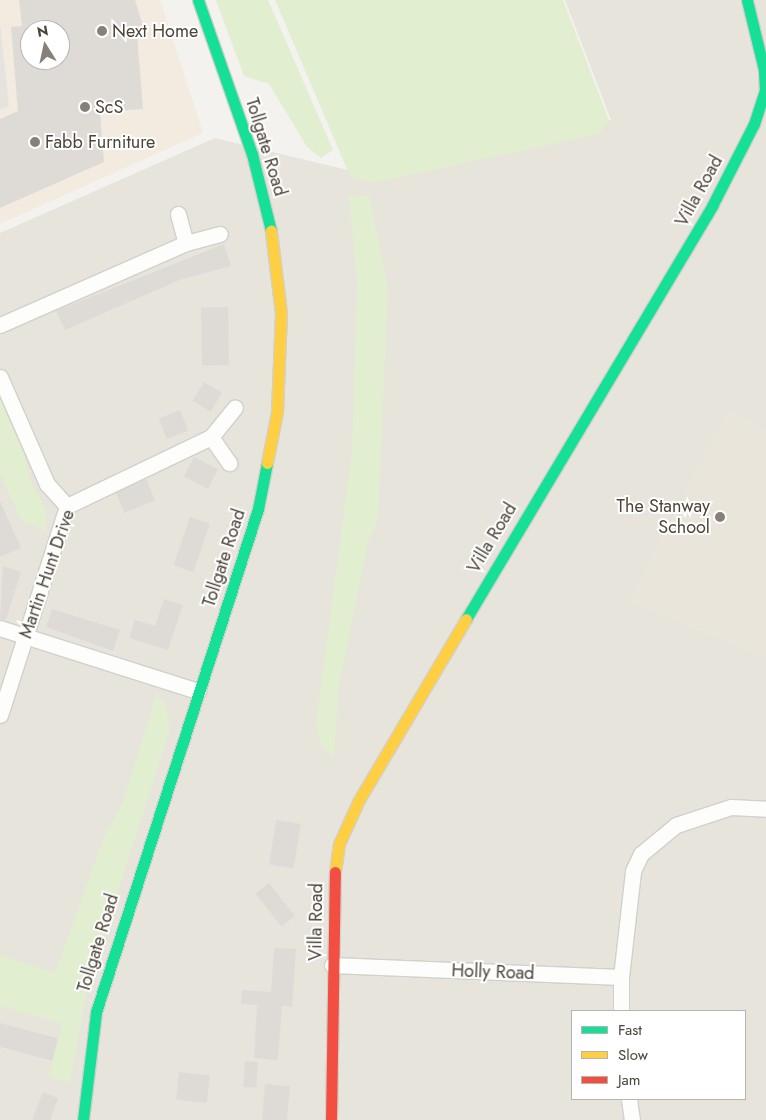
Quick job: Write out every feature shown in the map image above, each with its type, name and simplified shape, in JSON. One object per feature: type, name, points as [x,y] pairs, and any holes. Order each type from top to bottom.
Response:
[{"type":"street","name":"Tollgate Road","points":[[83,1120],[96,1012],[267,477],[277,412],[281,322],[262,192],[198,0]]},
{"type":"street","name":"Villa Road","points":[[331,1120],[334,878],[351,815],[712,206],[754,124],[765,91],[764,70],[747,0]]},
{"type":"street","points":[[178,214],[186,243]]},
{"type":"street","points":[[0,325],[186,243],[220,234]]},
{"type":"street","points":[[0,377],[47,484],[67,506]]},
{"type":"street","name":"Martin Hunt Drive","points":[[0,715],[67,506],[211,437],[235,407]]},
{"type":"street","points":[[211,437],[229,463]]},
{"type":"street","points":[[0,628],[25,638],[198,691]]},
{"type":"street","points":[[621,1010],[621,977],[633,871],[642,854],[676,825],[731,807],[766,809]]},
{"type":"street","name":"Holly Road","points":[[332,965],[621,977]]},
{"type":"street","points":[[629,1100],[632,1120]]},
{"type":"shaded area","points":[[0,0],[160,0],[203,133],[0,224]]},
{"type":"shaded area","points":[[565,0],[766,0],[766,432],[728,412],[631,601],[766,657],[766,1120],[0,1120],[0,233],[215,138],[381,178],[611,120]]},
{"type":"shaded area","points":[[0,23],[9,106],[0,110]]},
{"type":"shaded area","name":"The Stanway School","points":[[728,412],[766,432],[766,657],[631,601]]},
{"type":"green space","points":[[216,0],[268,0],[333,150],[321,158],[307,147],[269,84],[244,76]]},
{"type":"green space","points":[[275,0],[563,0],[609,120],[599,134],[372,183],[350,176]]},
{"type":"green space","points":[[369,195],[388,288],[378,519],[368,542],[339,685],[334,758],[320,744],[316,724],[352,451],[357,282],[349,197]]},
{"type":"green space","points":[[0,397],[18,439],[30,452],[24,455],[30,480],[46,510],[46,531],[22,521],[0,474]]},
{"type":"green space","points":[[156,696],[166,706],[170,730],[88,984],[70,1083],[49,1076],[62,1024],[0,1006],[0,955],[55,973],[104,837],[122,804]]},
{"type":"building","points":[[19,0],[135,0],[145,33],[137,34],[143,109],[100,112],[104,162],[0,208],[0,119],[18,111],[11,27],[20,26],[20,70],[70,70],[70,20],[21,20]]},
{"type":"building","points":[[224,244],[231,266],[182,279],[65,330],[56,311]]},
{"type":"building","points":[[201,307],[228,307],[229,365],[202,365]]},
{"type":"building","points":[[204,382],[222,393],[211,412],[193,401]]},
{"type":"building","points":[[180,410],[188,430],[167,439],[159,419]]},
{"type":"building","points":[[194,457],[218,469],[208,489],[184,477]]},
{"type":"building","points":[[146,479],[155,500],[125,513],[116,492]]},
{"type":"building","points":[[0,501],[21,548],[0,557]]},
{"type":"building","points":[[190,517],[210,524],[193,572],[173,565]]},
{"type":"building","points":[[3,566],[21,572],[6,620],[0,619]]},
{"type":"building","points":[[164,599],[183,605],[168,650],[129,638],[135,620],[155,626]]},
{"type":"building","points":[[52,609],[120,630],[113,651],[46,627]]},
{"type":"building","points":[[276,820],[301,824],[294,868],[269,864]]},
{"type":"building","points":[[269,883],[295,916],[281,927],[256,893]]},
{"type":"building","points":[[274,948],[296,949],[292,1007],[282,1006],[278,1060],[254,1058],[257,1005],[241,1004],[242,990],[271,992]]},
{"type":"building","points":[[0,1023],[58,1039],[52,1061],[0,1047]]},
{"type":"building","points":[[245,1061],[258,1062],[256,1088],[243,1087]]},
{"type":"building","points":[[179,1072],[210,1075],[207,1103],[176,1100]]},
{"type":"building","points":[[265,1084],[290,1086],[287,1120],[262,1120]]},
{"type":"building","points":[[43,1092],[58,1098],[50,1120],[32,1120]]},
{"type":"traffic: fast","points":[[198,0],[252,154],[271,231]]},
{"type":"traffic: fast","points":[[466,619],[712,206],[754,124],[765,91],[764,70],[747,0]]},
{"type":"traffic: fast","points":[[83,1120],[96,1012],[258,509],[267,463]]},
{"type":"traffic: slow","points":[[267,463],[277,412],[281,313],[271,231]]},
{"type":"traffic: slow","points":[[335,872],[339,844],[359,800],[466,619]]},
{"type":"traffic: jam","points":[[331,1120],[335,872]]},
{"type":"place","name":"Next Home","points":[[102,31]]},
{"type":"place","name":"ScS","points":[[85,107]]},
{"type":"place","name":"Fabb Furniture","points":[[35,142]]},
{"type":"place","name":"The Stanway School","points":[[720,517]]}]
